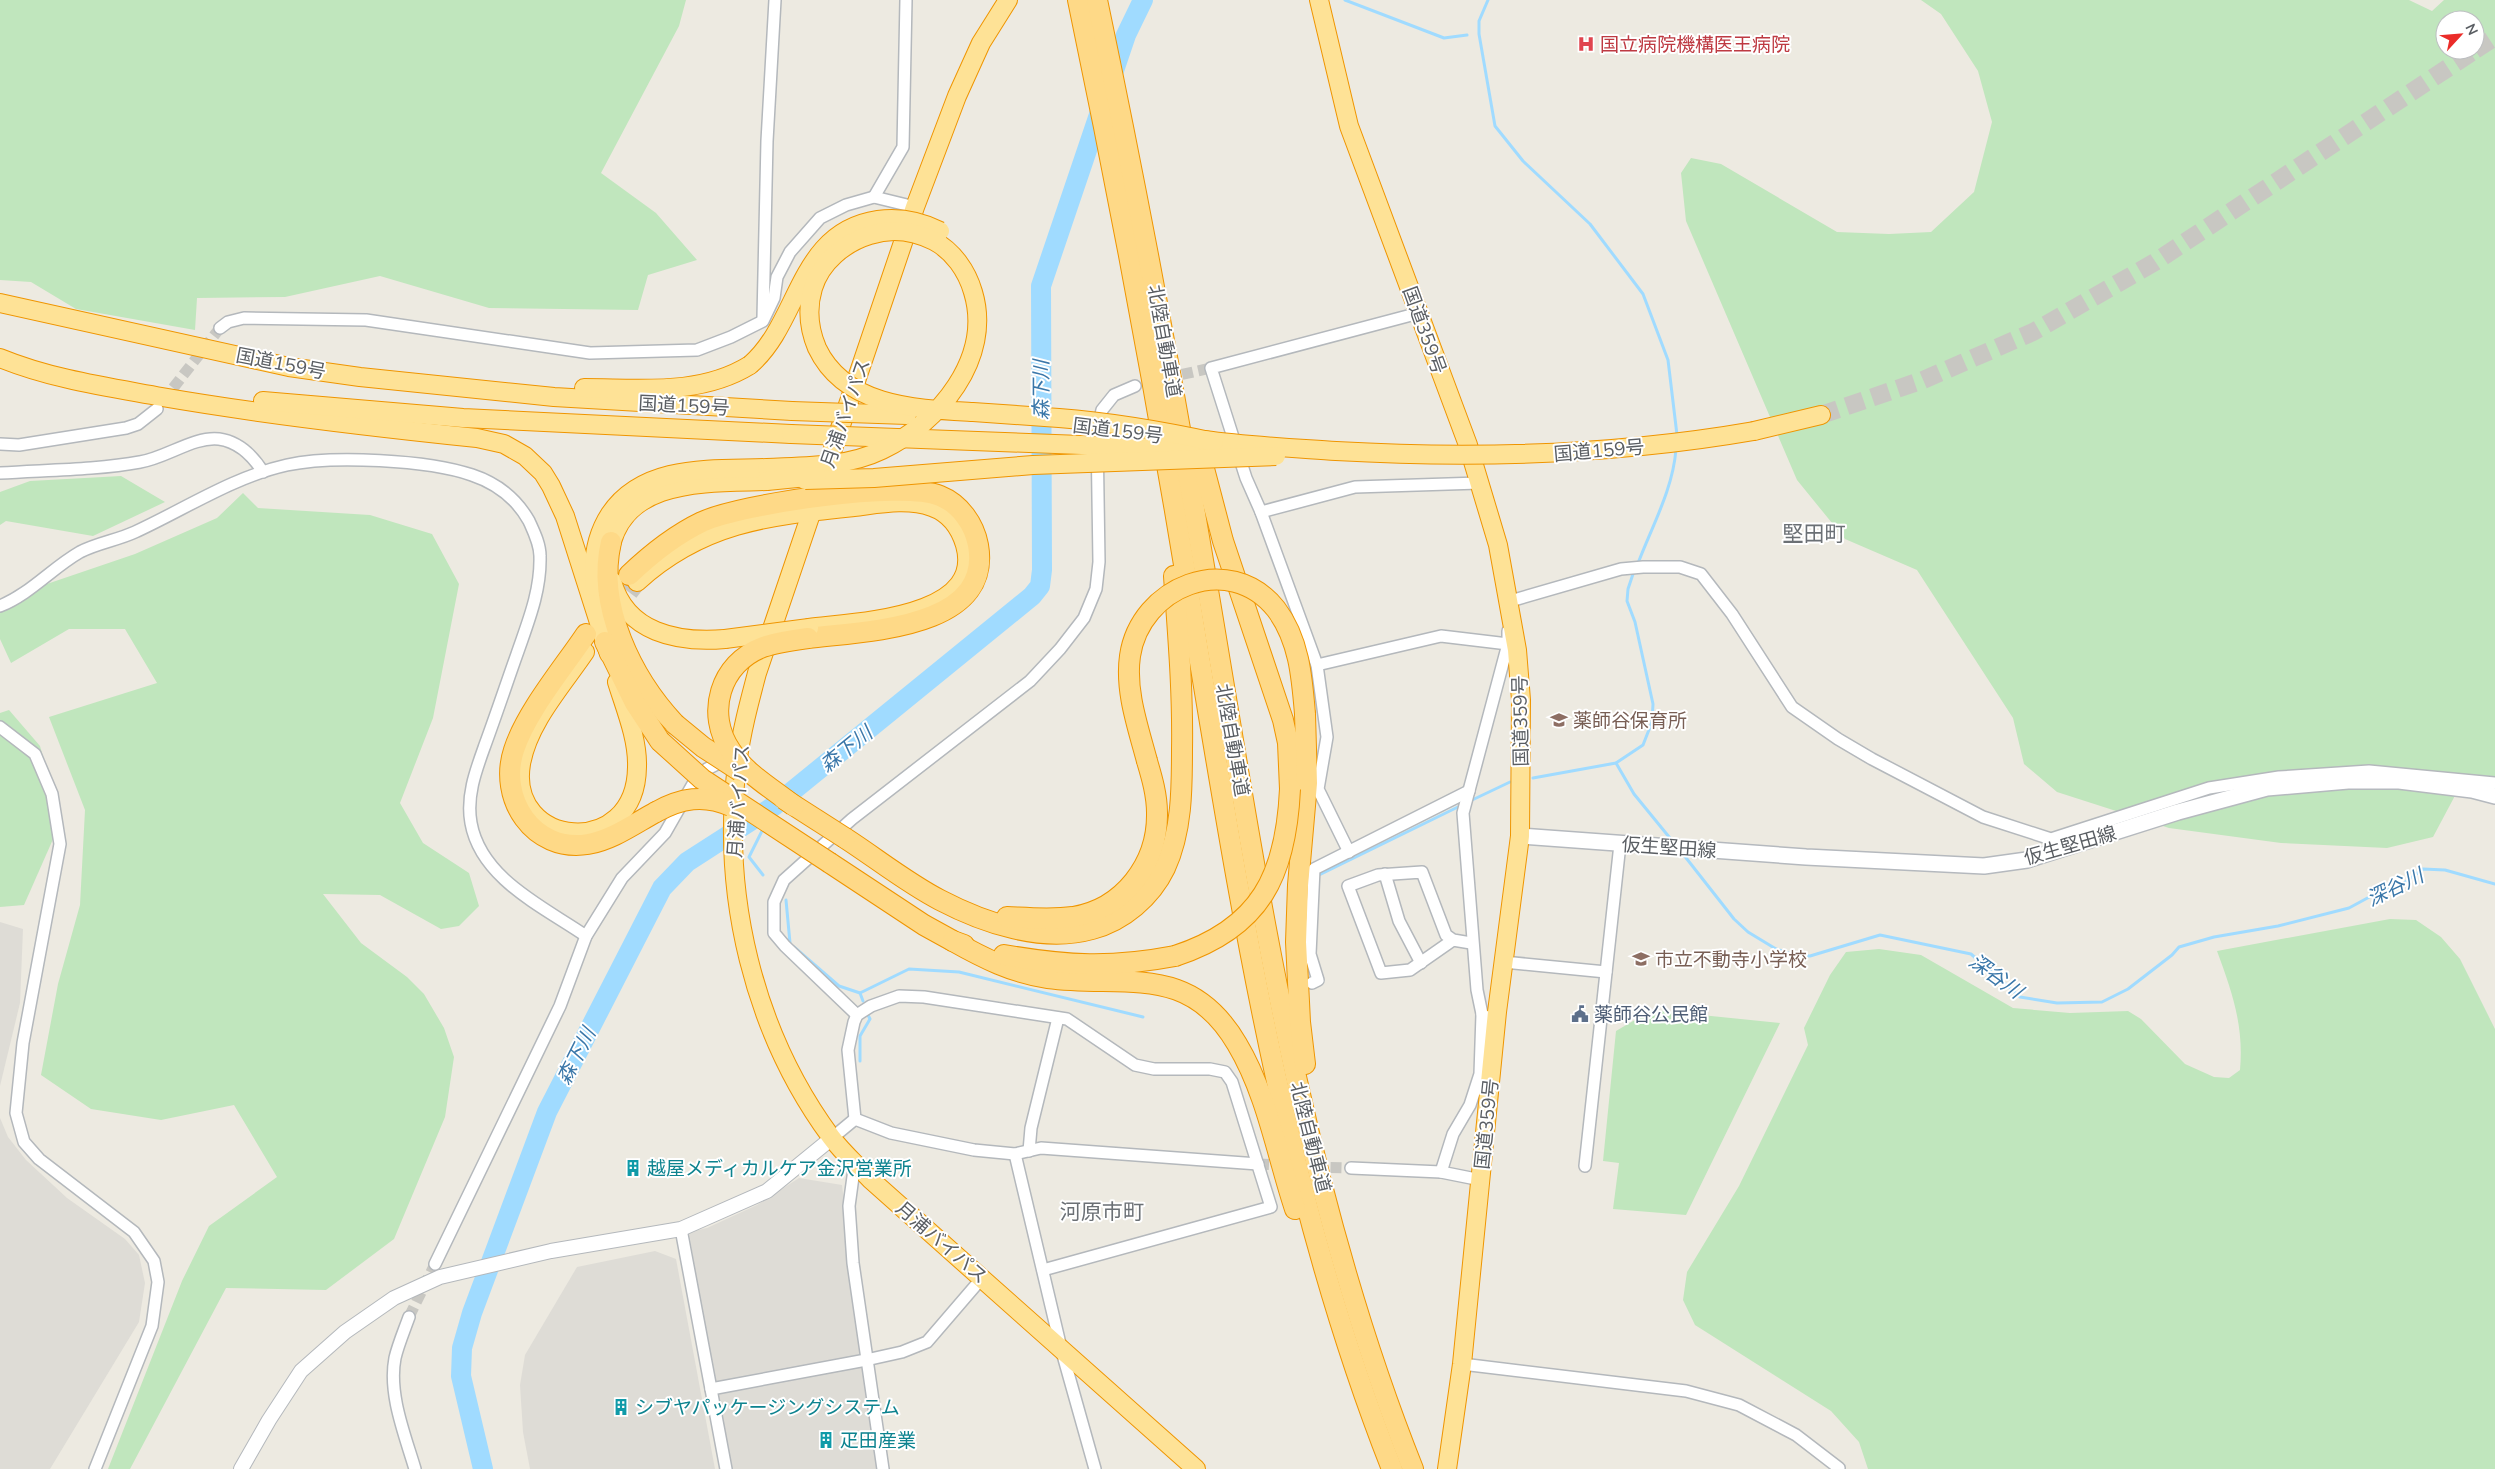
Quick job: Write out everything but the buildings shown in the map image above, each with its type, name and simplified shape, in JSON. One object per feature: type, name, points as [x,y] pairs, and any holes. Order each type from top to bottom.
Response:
[{"type":"highway","name":"月浦バイパス","points":[[1008,0],[981,43],[914,207],[815,505],[757,672],[745,717],[735,786],[733,865],[737,906],[757,988],[775,1037],[794,1076],[832,1138],[870,1178],[1196,1469]]},
{"type":"highway","name":"北陸自動車道","points":[[1078,0],[1120,202],[1172,486],[1250,955],[1298,1172],[1357,1375],[1392,1469]]},
{"type":"highway","name":"北陸自動車道","points":[[1098,0],[1136,185],[1171,374],[1269,946],[1296,1080],[1341,1257],[1372,1359],[1413,1469]]},
{"type":"highway","name":"国道359号","points":[[1319,0],[1349,126],[1468,445],[1498,545],[1517,650],[1521,700],[1520,836],[1504,962],[1489,1019],[1481,1180],[1462,1364],[1447,1469]]},
{"type":"highway","points":[[953,941],[992,953],[1063,965],[1110,965],[1175,956],[1220,938],[1234,928],[1257,904],[1267,889],[1286,836],[1290,789],[1289,758],[1284,720],[1218,523],[1136,185]]},
{"type":"highway","points":[[431,385],[690,387],[720,381],[750,365],[775,338],[802,279],[819,253],[842,233],[871,221],[894,219],[916,222],[943,233],[960,247],[975,266],[982,281],[988,314],[985,348],[971,384],[951,413],[940,425],[895,456],[860,470],[767,474]]},
{"type":"highway","points":[[1127,240],[1132,287],[1161,455],[1174,572],[1181,681],[1182,734],[1182,781],[1176,833],[1164,868],[1156,883],[1131,910],[1103,926],[1071,934],[1039,933],[1017,929],[938,899],[704,747],[676,724],[646,688],[621,636],[607,586],[608,557],[611,542],[624,517],[635,506],[661,492],[690,485],[835,463],[881,450],[910,433],[936,412],[941,406],[947,399],[951,393],[963,373],[974,345],[977,322],[975,299],[965,272],[948,251],[938,243],[914,234],[876,233],[850,244],[828,262],[814,286],[809,313],[814,341],[828,366],[849,385],[875,398],[906,407],[924,408],[932,409],[940,410],[1062,418],[1169,432],[1214,442]]},
{"type":"highway","name":"国道159号","points":[[0,303],[289,367],[431,385],[554,397],[792,411],[1062,423],[1214,442],[1375,453],[1459,456],[1548,454],[1694,441],[1754,431],[1821,415]]},
{"type":"highway","points":[[0,358],[17,365],[143,394],[323,422],[491,440],[515,449],[525,456],[543,473],[558,500],[594,639],[632,732],[638,764],[637,778],[630,802],[614,820],[602,828],[575,834],[551,827],[540,820],[524,794],[521,767],[527,742],[535,727],[594,639],[596,594],[594,564],[598,536],[612,511],[631,492],[654,480],[680,473],[874,478],[1069,464],[1178,461],[1325,453]]},
{"type":"highway","name":"国道159号","points":[[0,358],[152,387],[322,408],[464,418],[791,434],[1325,453],[1375,453]]},
{"type":"highway","points":[[611,542],[609,565],[614,588],[627,610],[636,620],[660,634],[691,640],[902,625],[938,614],[957,602],[970,587],[978,567],[979,556],[975,535],[965,516],[950,501],[939,496],[914,490],[900,490],[815,505],[749,507],[718,516],[672,539],[633,578]]},
{"type":"highway","points":[[971,913],[1011,917],[1073,917],[1103,907],[1127,890],[1136,879],[1150,854],[1157,827],[1156,797],[1130,687],[1132,642],[1144,618],[1152,607],[1171,592],[1197,582],[1210,580],[1237,584],[1250,589],[1274,607],[1296,648],[1306,714],[1307,783],[1298,885],[1296,942],[1300,1022],[1307,1076],[1327,1185],[1365,1323],[1372,1359]]},
{"type":"highway","points":[[596,594],[627,688]]},
{"type":"highway","points":[[794,806],[750,772],[732,752],[720,731],[718,708],[725,680],[744,658],[764,647],[809,633]]},
{"type":"highway","points":[[594,639],[627,688],[642,716],[660,741],[702,779],[953,941],[990,961],[1028,974],[1068,979],[1143,981],[1161,984],[1190,996],[1216,1015],[1237,1043],[1255,1080],[1309,1251],[1357,1375]]},
{"type":"highway","points":[[594,639],[519,737],[510,768],[512,798],[524,820],[532,829],[552,841],[574,845],[606,839],[656,812],[690,799],[713,800],[737,808],[780,831]]},
{"type":"main road","name":"仮生堅田線","points":[[1520,836],[1620,844],[1984,866],[2027,860],[2178,812],[2267,788],[2348,781],[2399,781],[2472,790],[2495,796]]},
{"type":"street","points":[[763,321],[766,160],[775,0]]},
{"type":"street","points":[[874,197],[903,147],[906,0]]},
{"type":"street","points":[[220,328],[228,322],[244,318],[366,320],[590,353],[697,350],[730,338],[763,321],[774,298],[777,277],[790,252],[820,218],[846,205],[874,197],[914,207]]},
{"type":"street","points":[[1349,852],[1318,789],[1327,737],[1317,665],[1261,512],[1246,478],[1211,368],[1419,313]]},
{"type":"street","points":[[857,1015],[785,946],[774,933],[774,902],[784,880],[852,819],[1030,681],[1060,649],[1084,618],[1096,590],[1100,562],[1097,432],[1102,410],[1114,395],[1134,386]]},
{"type":"street","points":[[0,444],[19,445],[126,428],[138,424],[157,409]]},
{"type":"street","points":[[0,473],[137,463],[160,458],[193,442],[210,438],[229,441],[238,445],[249,454],[263,472]]},
{"type":"street","points":[[0,606],[24,593],[82,551],[133,533],[193,503],[263,472],[288,465],[341,460],[428,464],[461,471],[489,481],[510,496],[524,512],[535,534],[540,554],[539,586],[534,606],[473,780],[471,824],[484,857],[498,873],[586,936]]},
{"type":"street","points":[[1261,512],[1355,487],[1479,483]]},
{"type":"street","points":[[1441,1172],[1453,1134],[1470,1105],[1480,1074],[1489,1019],[1471,943],[1463,813],[1508,644],[1507,602],[1625,569],[1680,567],[1701,574],[1732,614],[1792,707],[1838,739],[1983,817],[2051,839],[2209,788],[2279,777],[2369,771],[2495,783]]},
{"type":"street","points":[[1317,665],[1441,636],[1508,644]]},
{"type":"street","points":[[0,727],[35,754],[52,794],[60,844],[22,1043],[16,1113],[24,1142],[39,1159],[134,1232],[154,1261],[158,1282],[152,1326],[95,1469]]},
{"type":"street","points":[[437,1270],[560,1006],[586,936],[622,878],[664,833],[697,777],[706,769],[717,764],[737,764]]},
{"type":"street","points":[[1312,983],[1318,980],[1310,954],[1314,869],[1467,799]]},
{"type":"street","points":[[1585,1166],[1620,844]]},
{"type":"street","points":[[1453,940],[1410,970],[1382,973],[1348,886],[1385,874],[1422,872],[1446,935],[1453,940],[1471,943]]},
{"type":"street","points":[[1385,874],[1399,921],[1421,963]]},
{"type":"street","points":[[1504,962],[1606,972]]},
{"type":"street","points":[[855,1119],[848,1050],[854,1022],[857,1015],[884,1000],[899,996],[924,997],[1066,1019],[1135,1065],[1154,1069],[1225,1072],[1232,1082],[1271,1207],[1043,1270]]},
{"type":"street","points":[[1030,1151],[1031,1128],[1058,1018]]},
{"type":"street","points":[[241,1469],[268,1420],[301,1371],[345,1332],[437,1270],[681,1229],[767,1191],[855,1119]]},
{"type":"street","points":[[855,1119],[892,1133],[974,1150],[1015,1154],[1041,1148],[1258,1164]]},
{"type":"street","points":[[1015,1154],[1061,1348],[1095,1469]]},
{"type":"street","points":[[855,1162],[849,1206],[853,1263],[883,1469]]},
{"type":"street","points":[[1351,1168],[1441,1172],[1481,1180]]},
{"type":"street","points":[[681,1229],[726,1469]]},
{"type":"street","points":[[710,1389],[866,1360],[902,1352],[927,1342],[982,1278]]},
{"type":"street","points":[[409,1317],[395,1358],[393,1381],[403,1430],[415,1469]]},
{"type":"street","points":[[1462,1364],[1686,1391],[1739,1405],[1796,1435],[1839,1468]]},
{"type":"shaded area","points":[[0,922],[23,929],[20,1003],[0,1086]]},
{"type":"shaded area","points":[[0,1118],[8,1137],[26,1160],[67,1198],[125,1239],[139,1255],[145,1283],[139,1322],[50,1469],[0,1469]]},
{"type":"shaded area","points":[[799,1178],[842,1185],[868,1403],[879,1469],[731,1469],[712,1373],[689,1232],[707,1228],[757,1205]]},
{"type":"shaded area","points":[[655,1251],[676,1259],[715,1469],[530,1469],[523,1432],[520,1385],[525,1355],[577,1267]]},
{"type":"green space","points":[[0,0],[686,0],[679,26],[601,173],[656,213],[697,260],[648,275],[638,310],[489,308],[380,276],[285,297],[197,298],[195,330],[76,309],[31,282],[0,280]]},
{"type":"green space","points":[[1921,0],[2409,0],[2432,11],[2444,0],[2495,0],[2495,777],[2466,775],[2433,837],[2387,848],[2281,843],[2169,828],[2057,792],[2024,764],[2013,718],[1917,570],[1845,539],[1797,480],[1686,221],[1681,173],[1691,158],[1721,164],[1837,232],[1889,234],[1931,232],[1974,192],[1992,122],[1978,71],[1941,14]]},
{"type":"green space","points":[[121,476],[165,502],[93,536],[6,521],[0,525],[0,492],[30,481]]},
{"type":"green space","points":[[243,493],[258,508],[370,515],[432,534],[459,584],[433,718],[400,803],[423,843],[469,873],[479,906],[459,926],[441,929],[380,895],[323,894],[361,943],[407,977],[424,994],[444,1028],[454,1057],[445,1117],[394,1239],[326,1290],[226,1288],[130,1469],[108,1469],[182,1281],[209,1226],[277,1177],[234,1105],[161,1120],[91,1109],[41,1075],[58,984],[80,905],[85,810],[49,717],[157,683],[125,629],[69,629],[11,663],[0,639],[0,611],[38,587],[135,554],[217,518]]},
{"type":"green space","points":[[9,710],[40,746],[61,821],[24,905],[0,907],[0,713]]},
{"type":"green space","points":[[2390,919],[2416,920],[2441,937],[2460,959],[2495,1029],[2495,1469],[1868,1469],[1859,1442],[1831,1411],[1695,1325],[1683,1300],[1687,1272],[1739,1186],[1808,1045],[1804,1028],[1830,975],[1846,952],[1879,949],[1921,955],[2013,1008],[2070,1013],[2128,1011],[2141,1019],[2185,1064],[2214,1077],[2229,1078],[2240,1070],[2240,1038],[2236,1009],[2217,951]]},
{"type":"green space","points":[[1652,1010],[1780,1023],[1686,1215],[1613,1209],[1619,1163],[1603,1161],[1616,1031]]},
{"type":"waterway","name":"森下川","points":[[483,1469],[461,1376],[462,1348],[472,1313],[547,1112],[662,888],[687,862],[774,806],[1032,596],[1040,586],[1042,570],[1041,286],[1126,35],[1143,0]]},
{"type":"waterway","points":[[1345,0],[1444,38],[1467,35]]},
{"type":"waterway","points":[[1488,0],[1479,21],[1479,34],[1495,126],[1523,161],[1590,224],[1643,294],[1668,360],[1677,435]]},
{"type":"waterway","points":[[1637,566],[1661,509],[1671,479],[1676,449]]},
{"type":"waterway","points":[[1533,778],[1616,763],[1643,745],[1652,722],[1653,704],[1635,622],[1627,601],[1628,589],[1634,571]]},
{"type":"waterway","name":"深谷川","points":[[1616,763],[1634,794],[1674,843]]},
{"type":"waterway","points":[[1470,801],[1510,782]]},
{"type":"waterway","points":[[1317,876],[1462,805]]},
{"type":"waterway","name":"森下川","points":[[770,814],[774,806]]},
{"type":"waterway","points":[[763,875],[749,857],[764,827]]},
{"type":"waterway","name":"深谷川","points":[[1683,854],[1734,919],[1748,932],[1776,949],[1794,955],[1810,956],[1880,935],[1971,954],[2020,997],[2057,1003],[2102,1002],[2128,989],[2172,955],[2179,947],[2214,937],[2278,926],[2349,908],[2373,895],[2404,883],[2423,869],[2445,870],[2495,884]]},
{"type":"waterway","points":[[786,900],[790,943]]},
{"type":"waterway","points":[[794,947],[839,986],[860,993],[909,969],[959,972],[1143,1017]]},
{"type":"waterway","points":[[860,993],[863,1001]]},
{"type":"waterway","points":[[860,1061],[860,1036],[870,1019],[868,1015]]},
{"type":"tunnel","points":[[2485,44],[2495,37]]},
{"type":"tunnel","points":[[1821,415],[1923,380],[2033,332],[2155,262],[2460,60]]},
{"type":"tunnel","points":[[163,401],[220,328]]},
{"type":"tunnel","points":[[1166,378],[1211,368]]},
{"type":"tunnel","points":[[613,614],[637,582]]},
{"type":"tunnel","points":[[1258,1164],[1286,1165]]},
{"type":"tunnel","points":[[1314,1167],[1351,1168]]},
{"type":"tunnel","points":[[409,1317],[435,1264]]},
{"type":"place","name":"国立病院機構医王病院","points":[[1586,44]]},
{"type":"place","name":"薬師谷保育所","points":[[1559,720]]},
{"type":"place","name":"市立不動寺小学校","points":[[1641,959]]},
{"type":"place","name":"薬師谷公民館","points":[[1580,1014]]},
{"type":"place","name":"越屋メディカルケア金沢営業所","points":[[633,1168]]},
{"type":"place","name":"シブヤパッケージングシステム","points":[[621,1407]]},
{"type":"place","name":"疋田産業","points":[[826,1440]]},
{"type":"district","name":"堅田町","points":[[1814,534]]},
{"type":"district","name":"河原市町","points":[[1102,1212]]}]
